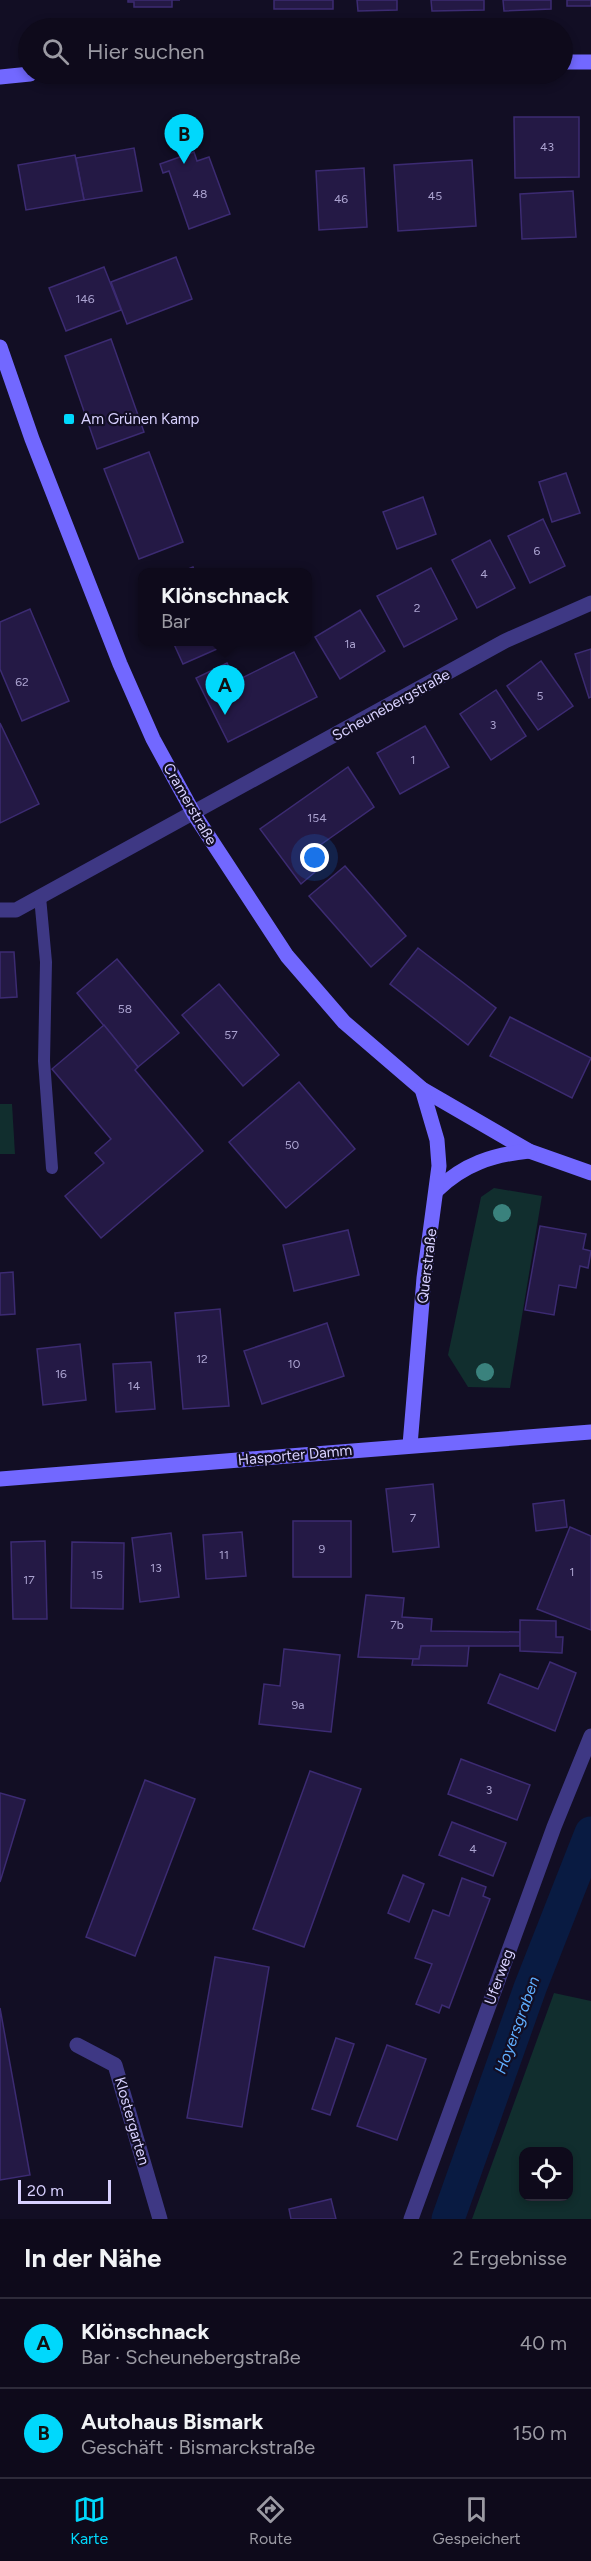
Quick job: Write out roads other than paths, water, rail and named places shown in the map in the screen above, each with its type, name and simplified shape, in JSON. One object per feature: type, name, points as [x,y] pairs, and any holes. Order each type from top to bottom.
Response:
[{"type":"main road","points":[[573,62],[591,62]]},
{"type":"main road","points":[[0,77],[18,75]]},
{"type":"main road","name":"Cramerstraße","points":[[0,347],[32,439],[120,664],[153,739],[194,814],[287,956],[362,1041],[422,1089],[529,1151],[591,1173]]},
{"type":"main road","name":"Querstraße","points":[[410,1445],[424,1278],[437,1190],[437,1140],[422,1089]]},
{"type":"main road","name":"Cramerstraße","points":[[437,1190],[454,1173],[473,1163],[496,1155],[529,1151]]},
{"type":"main road","name":"Hasporter Damm","points":[[0,1479],[591,1432]]},
{"type":"street","name":"Scheunebergstraße","points":[[194,814],[506,641],[591,603]]},
{"type":"street","points":[[0,910],[16,910],[194,814]]},
{"type":"street","name":"Uferweg","points":[[411,2219],[554,1827],[591,1736]]},
{"type":"street","name":"Klostergarten","points":[[77,2045],[116,2065],[160,2219]]},
{"type":"lane","points":[[40,897],[46,962],[44,1061],[52,1168]]},
{"type":"waterway","name":"Hoyersgraben","points":[[448,2219],[530,1988],[591,1833]]},
{"type":"place","name":"Autohaus Bismark","points":[[184,164]]},
{"type":"place","name":"Am Grünen Kamp","points":[[69,419]]},
{"type":"place","name":"Klönschnack","points":[[225,715]]}]
